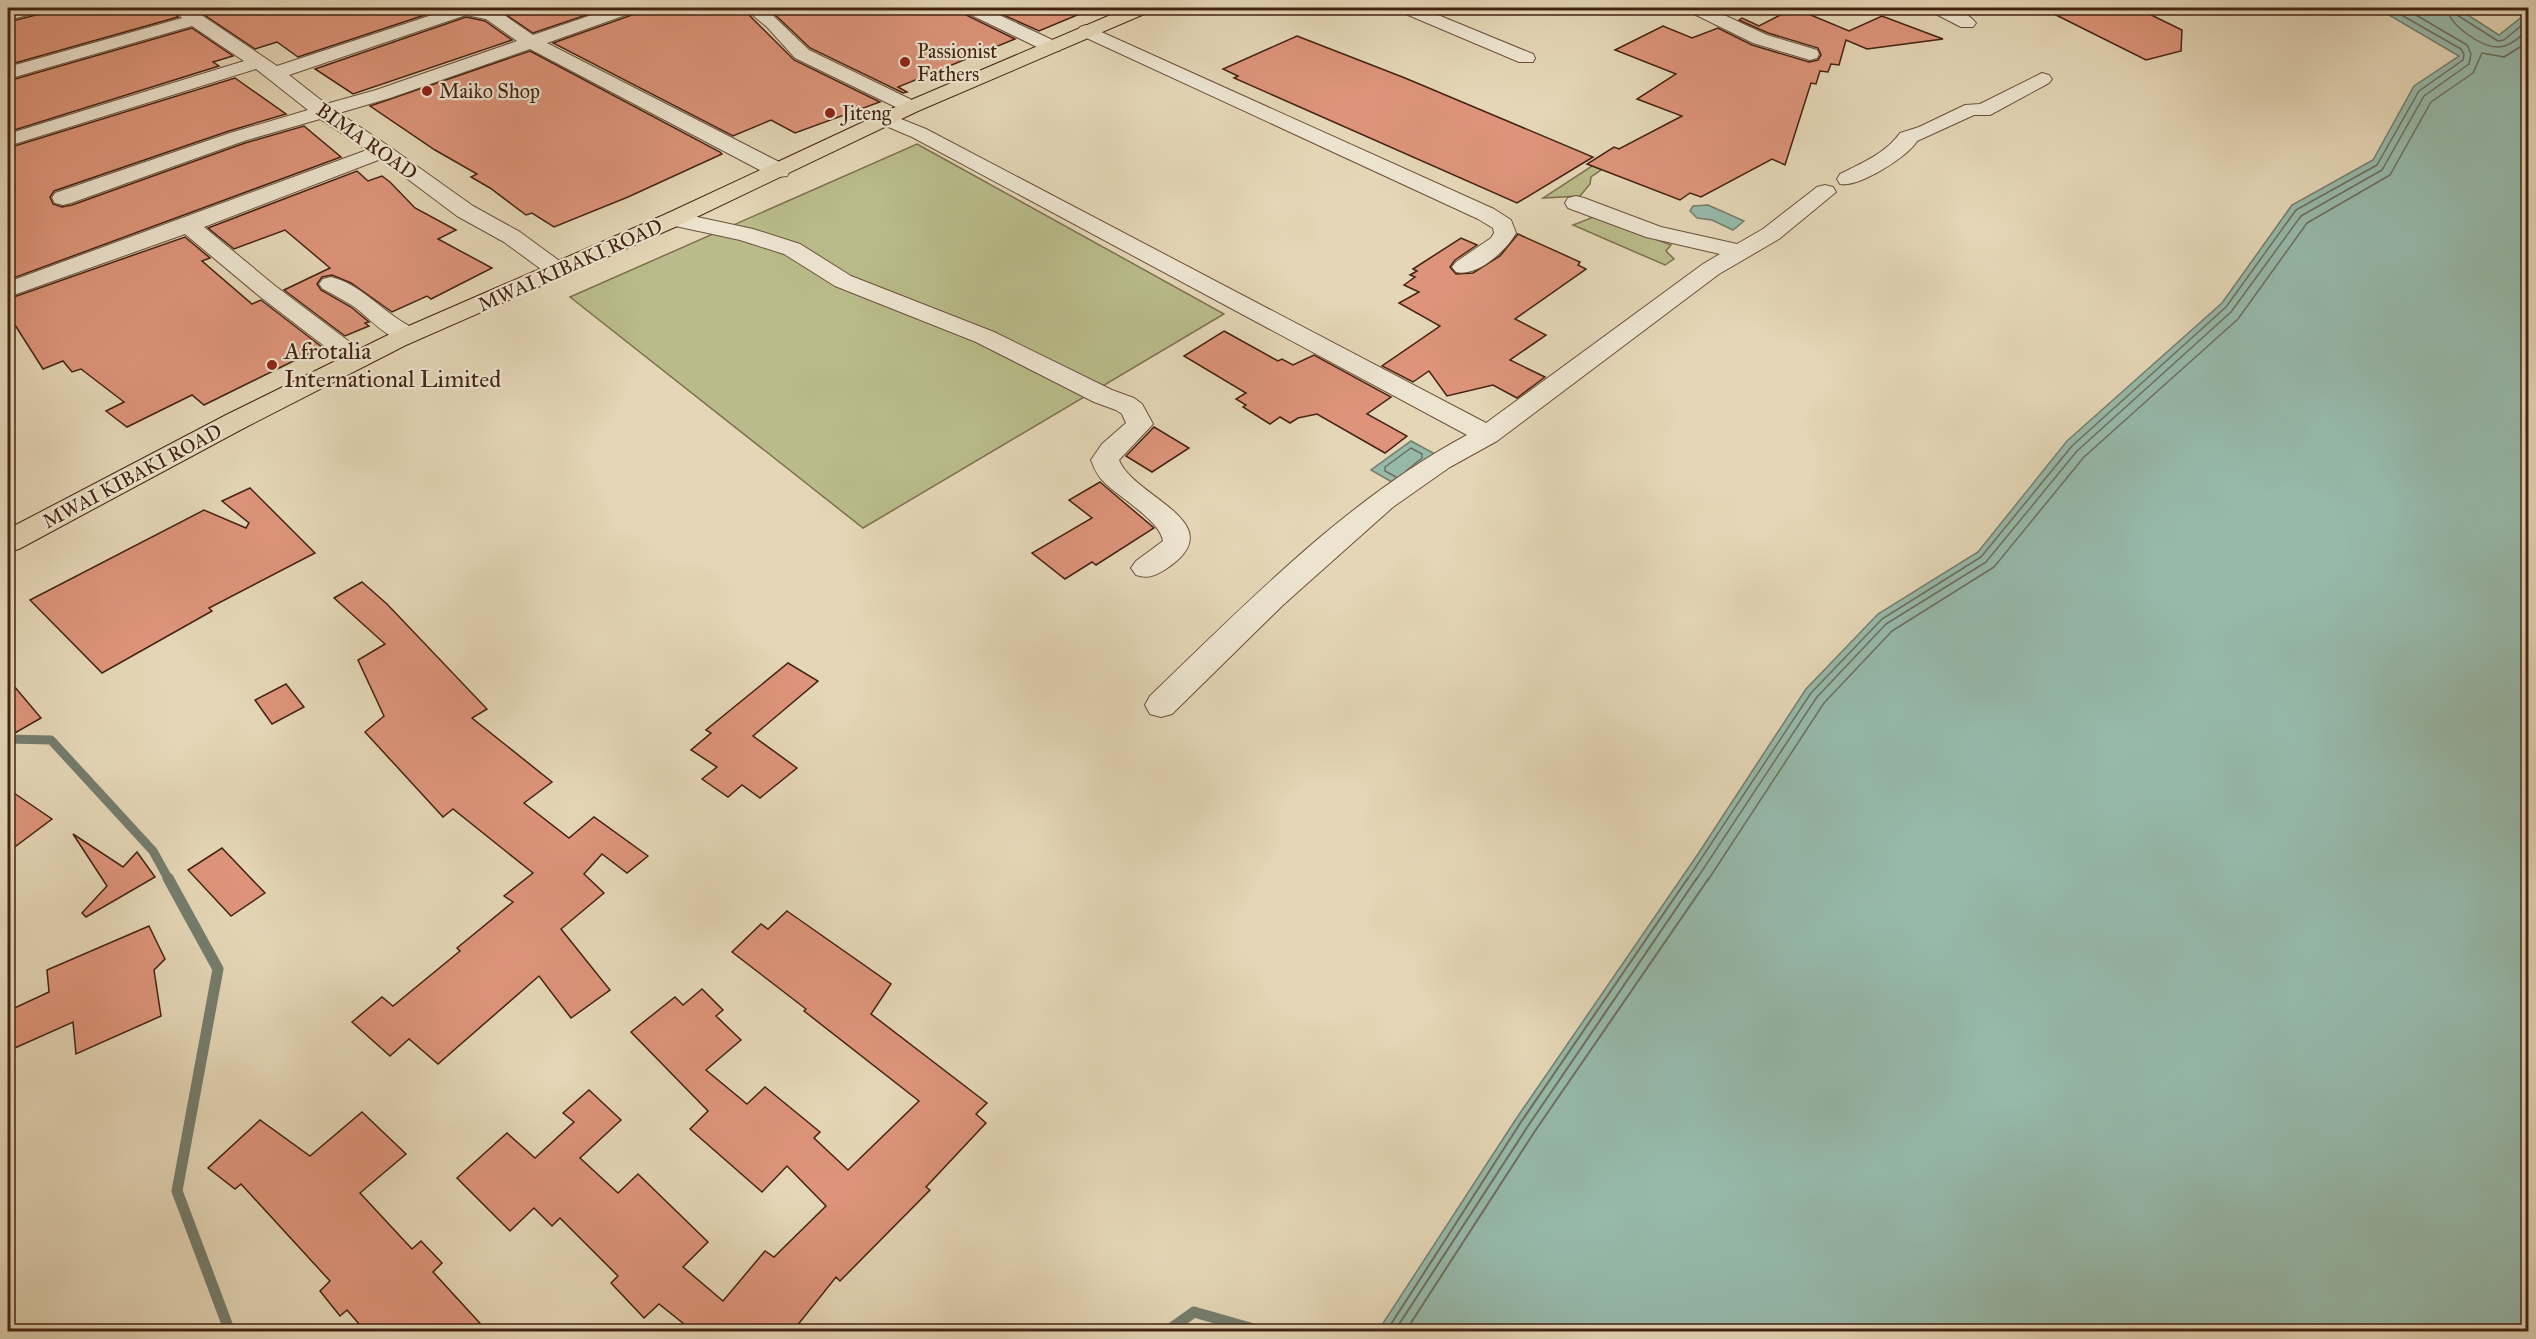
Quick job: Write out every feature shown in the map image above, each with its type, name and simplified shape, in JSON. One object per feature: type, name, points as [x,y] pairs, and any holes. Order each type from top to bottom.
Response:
[{"type":"main road","name":"MWAI KIBAKI ROAD","points":[[8,542],[408,335],[674,219],[911,107],[1142,8]]},
{"type":"street","points":[[8,15],[27,8]]},
{"type":"street","points":[[63,198],[237,137],[383,94],[628,8]]},
{"type":"street","points":[[753,8],[773,22],[787,42],[802,54],[911,107]]},
{"type":"street","points":[[971,8],[1052,47]]},
{"type":"street","points":[[1407,8],[1526,57]]},
{"type":"street","points":[[1696,8],[1760,39],[1810,54]]},
{"type":"street","points":[[1938,8],[1967,23]]},
{"type":"street","points":[[8,140],[267,68],[448,10],[491,14],[530,41],[779,171]]},
{"type":"street","points":[[8,73],[188,14]]},
{"type":"street","name":"BIMA ROAD","points":[[188,14],[465,211],[512,237],[557,270]]},
{"type":"street","points":[[1086,31],[1486,214],[1503,225],[1505,233],[1500,242],[1464,267]]},
{"type":"street","points":[[1848,179],[1887,157],[1906,142],[1907,137],[1926,131],[1972,108],[1983,111],[2042,79]]},
{"type":"street","points":[[886,119],[929,139],[1488,435]]},
{"type":"street","points":[[8,290],[383,151]]},
{"type":"street","points":[[1161,705],[1272,597],[1383,500],[1440,461],[1488,435],[1711,269],[1771,234],[1824,192]]},
{"type":"street","points":[[1576,203],[1654,232],[1740,252]]},
{"type":"street","points":[[674,219],[745,234],[792,249],[843,281],[985,337],[1103,396],[1125,404],[1137,416],[1140,424],[1134,432],[1108,452],[1105,460],[1111,473],[1176,531],[1178,537],[1176,544],[1169,552],[1146,568]]},
{"type":"street","points":[[188,225],[266,290],[358,360]]},
{"type":"street","points":[[331,284],[363,302],[391,326],[408,335]]},
{"type":"green space","points":[[917,144],[1224,314],[863,528],[570,297]]},
{"type":"green space","points":[[1598,162],[1607,166],[1591,177],[1590,184],[1580,196],[1543,198]]},
{"type":"green space","points":[[1596,216],[1671,245],[1666,251],[1674,259],[1665,265],[1573,225]]},
{"type":"water","points":[[2377,8],[2457,8],[2499,35],[2528,12],[2528,1331],[1378,1331],[1516,1119],[1698,854],[1806,689],[1878,614],[1978,552],[2067,441],[2222,303],[2292,205],[2373,160],[2414,86],[2459,56]]},
{"type":"water","points":[[1708,205],[1744,221],[1733,230],[1712,220],[1697,218],[1690,211],[1693,206]]},
{"type":"water","points":[[1411,441],[1437,455],[1397,485],[1371,470]]},
{"type":"building","points":[[64,8],[170,8],[178,17],[8,65],[8,22]]},
{"type":"building","points":[[194,8],[431,8],[434,12],[298,57],[277,42],[255,49]]},
{"type":"building","points":[[496,8],[607,8],[533,33]]},
{"type":"building","points":[[639,8],[742,8],[794,60],[880,102],[795,133],[771,120],[733,136],[553,43],[635,14]]},
{"type":"building","points":[[768,8],[960,8],[964,14],[1015,39],[898,87],[907,92],[903,93],[810,48]]},
{"type":"building","points":[[988,8],[1094,8],[1039,31]]},
{"type":"building","points":[[1794,8],[1849,31],[1882,16],[1943,39],[1867,49],[1846,40],[1839,65],[1831,64],[1828,72],[1820,71],[1816,84],[1811,83],[1785,165],[1772,159],[1701,197],[1690,193],[1680,200],[1587,164],[1614,147],[1619,149],[1682,116],[1637,99],[1676,74],[1615,50],[1663,26],[1692,38],[1718,28],[1752,45],[1809,62],[1818,60],[1821,55],[1818,48],[1768,33],[1739,20],[1742,18],[1759,26]]},
{"type":"building","points":[[2042,8],[2137,8],[2182,30],[2181,51],[2146,60]]},
{"type":"building","points":[[466,17],[485,21],[512,40],[353,94],[315,69]]},
{"type":"building","points":[[192,28],[233,56],[213,62],[219,66],[8,132],[8,81]]},
{"type":"building","points":[[1297,36],[1405,78],[1593,157],[1517,203],[1234,78],[1238,76],[1223,69]]},
{"type":"building","points":[[530,51],[722,154],[628,197],[554,227],[532,213],[526,215],[471,177],[477,174],[435,150],[370,106]]},
{"type":"building","points":[[235,78],[286,114],[229,131],[54,191],[50,197],[53,204],[62,207],[72,205],[245,143],[304,126],[341,157],[8,280],[8,148]]},
{"type":"building","points":[[357,171],[368,181],[382,176],[415,208],[456,230],[438,239],[492,268],[431,299],[427,296],[392,312],[351,283],[332,275],[322,277],[317,284],[321,290],[351,307],[369,322],[365,323],[369,326],[345,336],[284,290],[330,268],[285,230],[234,249],[208,228]]},
{"type":"building","points":[[1518,234],[1580,262],[1578,265],[1586,269],[1515,319],[1546,335],[1510,360],[1545,377],[1517,398],[1493,385],[1447,396],[1429,371],[1413,382],[1382,366],[1440,326],[1399,303],[1419,292],[1404,285],[1415,277],[1410,275],[1417,271],[1413,269],[1461,238],[1477,245],[1455,260],[1450,267],[1456,274],[1473,273],[1500,256]]},
{"type":"building","points":[[185,237],[210,258],[202,261],[252,304],[261,300],[322,347],[204,405],[192,395],[127,427],[106,411],[124,402],[81,369],[72,372],[63,361],[43,369],[8,314],[8,299]]},
{"type":"building","points":[[1224,331],[1278,361],[1282,359],[1293,365],[1314,355],[1391,397],[1367,414],[1407,436],[1385,453],[1317,414],[1298,418],[1290,423],[1280,417],[1270,424],[1243,407],[1246,405],[1236,399],[1246,393],[1184,356]]},
{"type":"building","points":[[1154,427],[1189,448],[1152,472],[1126,456]]},
{"type":"building","points":[[1100,482],[1154,528],[1096,565],[1092,562],[1065,579],[1032,553],[1092,518],[1069,500]]},
{"type":"building","points":[[250,488],[315,553],[209,608],[212,611],[102,673],[30,600],[204,510],[246,528],[249,523],[222,501]]},
{"type":"building","points":[[362,582],[387,604],[487,709],[472,718],[552,782],[524,803],[569,838],[594,817],[648,856],[627,873],[602,854],[584,874],[604,893],[561,929],[610,990],[571,1018],[539,976],[438,1064],[409,1039],[390,1056],[352,1022],[382,997],[393,1006],[460,951],[457,948],[513,902],[504,896],[533,873],[453,809],[443,817],[365,732],[384,716],[358,660],[385,644],[334,598]]},
{"type":"building","points":[[788,663],[818,681],[753,736],[797,768],[760,798],[742,785],[728,797],[702,779],[717,767],[691,750],[711,733],[706,730]]},
{"type":"building","points":[[8,679],[41,718],[8,737]]},
{"type":"building","points":[[286,684],[304,707],[272,724],[255,700]]},
{"type":"building","points":[[8,789],[52,819],[8,852]]},
{"type":"building","points":[[73,834],[123,867],[137,852],[155,877],[86,917],[82,913],[107,886]]},
{"type":"building","points":[[222,848],[265,893],[231,916],[188,870]]},
{"type":"building","points":[[787,911],[891,984],[871,1014],[987,1103],[976,1114],[986,1123],[926,1187],[930,1190],[840,1281],[836,1277],[792,1332],[694,1332],[659,1304],[644,1318],[611,1283],[618,1276],[560,1218],[552,1226],[534,1208],[510,1231],[457,1178],[507,1133],[535,1158],[574,1122],[563,1113],[589,1090],[621,1120],[580,1158],[618,1193],[638,1174],[708,1242],[683,1267],[723,1301],[765,1251],[774,1257],[826,1206],[787,1166],[762,1192],[690,1129],[708,1111],[631,1032],[675,997],[683,1005],[702,989],[723,1010],[716,1016],[741,1040],[706,1070],[747,1104],[765,1087],[820,1132],[814,1138],[848,1170],[919,1101],[732,952],[761,924],[768,929]]},
{"type":"building","points":[[149,926],[165,959],[154,970],[161,1016],[76,1054],[73,1022],[8,1051],[8,1011],[49,992],[47,970]]},
{"type":"building","points":[[362,1112],[406,1154],[360,1193],[412,1249],[421,1241],[442,1263],[433,1272],[488,1332],[366,1332],[347,1310],[340,1316],[320,1291],[330,1281],[241,1184],[235,1189],[208,1168],[260,1120],[310,1156]]},
{"type":"waterway","points":[[8,739],[51,740],[153,851],[169,880]]},
{"type":"waterway","points":[[168,878],[218,969],[177,1191],[230,1332]]},
{"type":"waterway","points":[[1166,1332],[1194,1312],[1264,1332]]},
{"type":"place","name":"Passionist Fathers","points":[[905,62]]},
{"type":"place","name":"Maiko Shop","points":[[427,91]]},
{"type":"place","name":"Jiteng","points":[[830,113]]},
{"type":"place","name":"Afrotalia International Limited","points":[[272,365]]}]
